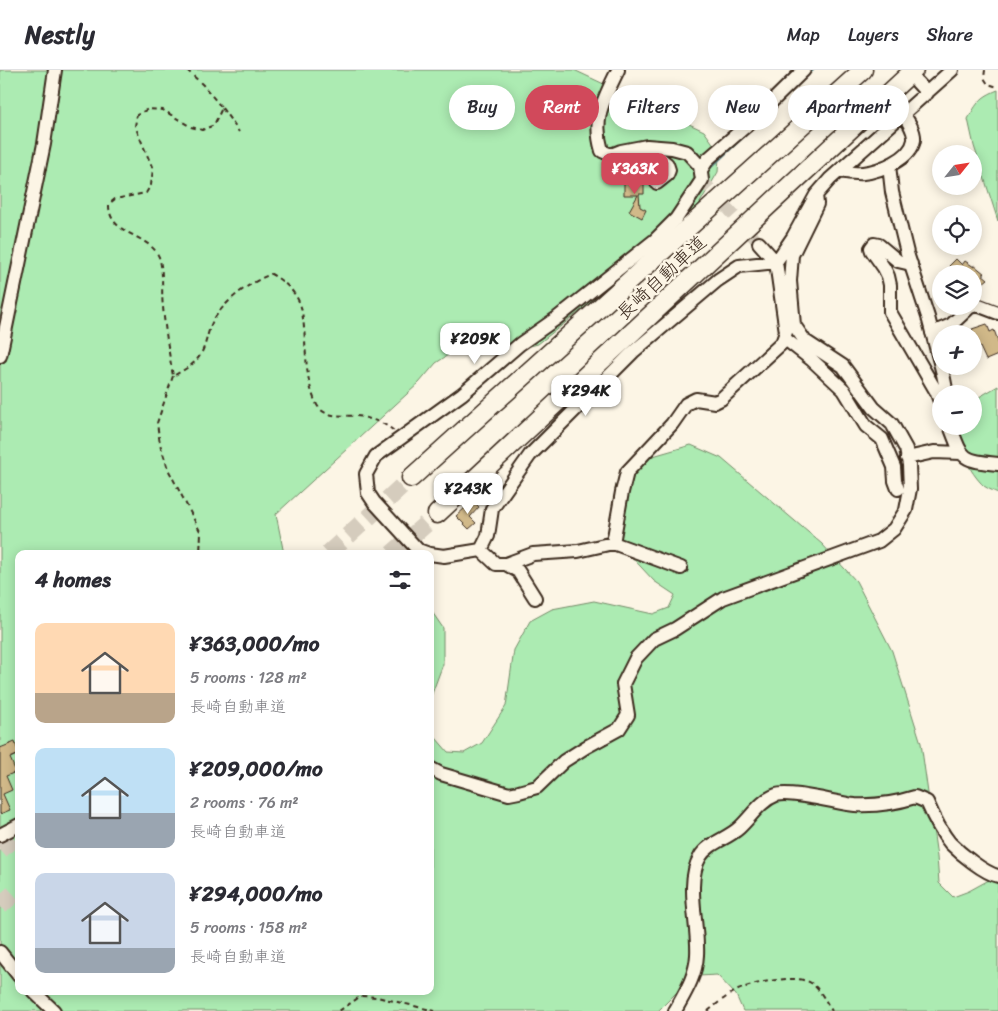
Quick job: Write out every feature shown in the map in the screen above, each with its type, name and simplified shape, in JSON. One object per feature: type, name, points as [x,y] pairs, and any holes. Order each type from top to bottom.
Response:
[{"type":"highway","name":"長崎自動車道","points":[[411,478],[863,70]]},
{"type":"highway","name":"長崎自動車道","points":[[436,514],[915,76]]},
{"type":"street","points":[[0,356],[44,144],[55,70]]},
{"type":"street","points":[[618,70],[601,103],[598,116],[598,139],[602,151],[618,159],[651,155],[662,160],[667,164],[669,170],[667,175],[657,183]]},
{"type":"street","points":[[700,170],[708,159],[753,120],[804,70]]},
{"type":"street","points":[[909,109],[952,70]]},
{"type":"street","points":[[915,76],[926,93]]},
{"type":"street","points":[[840,171],[863,173],[889,165],[900,159],[909,151],[914,140],[909,124]]},
{"type":"street","points":[[776,262],[816,195],[830,179],[885,130]]},
{"type":"street","points":[[418,550],[368,494],[366,474],[376,456],[462,394],[520,344],[557,318],[655,240],[676,219],[702,180],[700,166],[687,152],[672,148],[647,146],[611,155]]},
{"type":"street","points":[[889,165],[892,192],[932,333]]},
{"type":"street","points":[[434,770],[441,774],[509,794],[537,787],[564,761],[619,729],[628,715],[623,684],[636,658],[654,639],[674,629],[723,598],[879,540],[894,529],[906,510],[910,489],[906,449],[892,424],[874,408],[843,366],[805,341],[794,325],[790,281],[792,255],[816,204],[816,195]]},
{"type":"street","points":[[613,543],[626,472],[672,424],[686,404],[696,399],[714,402],[721,399],[782,343],[786,332],[776,262],[759,243]]},
{"type":"street","points":[[911,264],[898,261],[879,245],[874,244],[871,248],[888,276],[890,312],[933,385]]},
{"type":"street","points":[[480,550],[488,536],[492,509],[530,455],[632,352],[718,280],[739,266],[776,262]]},
{"type":"street","points":[[951,325],[970,307],[976,305],[998,313]]},
{"type":"street","points":[[784,338],[812,360],[844,390],[866,426],[882,439],[894,467],[895,481],[898,489]]},
{"type":"street","points":[[954,435],[961,453],[973,462],[998,464]]},
{"type":"street","points":[[908,458],[934,452],[961,453]]},
{"type":"street","points":[[480,550],[496,564],[506,564],[533,554],[578,551],[613,543],[681,568]]},
{"type":"street","points":[[434,555],[444,556],[480,550]]},
{"type":"street","points":[[506,564],[518,571],[535,598]]},
{"type":"street","points":[[675,1011],[693,978],[696,962],[694,872],[700,856],[710,846],[738,829],[761,805],[776,794],[798,795],[856,805],[896,803],[915,797],[927,802],[934,818],[950,843],[977,865],[998,876]]},
{"type":"street","points":[[0,835],[15,827]]},
{"type":"street","points":[[0,952],[15,971]]},
{"type":"street","points":[[37,995],[54,1011]]},
{"type":"path","points":[[187,70],[203,85],[239,132]]},
{"type":"path","points":[[985,70],[984,78],[988,84],[998,87]]},
{"type":"path","points":[[200,550],[201,533],[168,469],[160,444],[157,423],[173,376],[163,309],[161,267],[158,256],[149,246],[114,223],[109,212],[109,204],[115,199],[146,193],[151,185],[153,169],[134,126],[137,114],[148,109],[163,110],[191,127],[202,130],[214,125],[222,108]]},
{"type":"path","points":[[173,376],[191,366],[202,355],[212,321],[230,299],[271,274],[282,280],[293,292],[301,306],[307,367],[318,405],[323,412],[332,415],[361,416],[386,424],[401,438]]},
{"type":"path","points":[[708,1011],[742,988],[766,982],[795,979],[811,983],[822,995],[832,1011]]},
{"type":"path","points":[[339,1011],[361,996],[377,997],[435,1011]]},
{"type":"green space","points":[[0,70],[574,70],[609,86],[609,130],[698,130],[698,128],[704,131],[712,142],[719,157],[718,172],[698,206],[625,276],[538,344],[518,349],[451,353],[436,363],[419,383],[276,514],[283,550],[15,550],[15,995],[434,995],[434,736],[448,752],[464,753],[482,743],[506,706],[514,650],[530,621],[552,609],[594,601],[653,614],[669,608],[675,595],[654,581],[628,553],[610,520],[616,485],[646,458],[691,445],[721,458],[822,544],[856,581],[892,651],[921,743],[939,883],[953,897],[969,891],[998,875],[998,1011],[743,1011],[736,995],[717,975],[699,976],[679,990],[658,1011],[0,1011]]},
{"type":"green space","points":[[998,90],[998,221],[982,171],[982,145],[974,145],[968,119],[980,101]]},
{"type":"green space","points":[[998,386],[998,493],[984,486],[973,474],[959,442],[958,435],[982,435],[982,395]]},
{"type":"green space","points":[[434,615],[443,628],[443,664],[434,688]]},
{"type":"building","points":[[634,178],[644,178],[644,194],[639,194],[640,207],[646,210],[642,218],[629,211],[638,195],[624,195],[624,181],[634,180]]},
{"type":"building","points":[[956,259],[962,265],[950,265]]},
{"type":"building","points":[[965,261],[971,265],[962,265]]},
{"type":"building","points":[[982,274],[988,279],[982,284]]},
{"type":"building","points":[[987,324],[990,332],[994,330],[998,341],[998,355],[986,360],[982,351],[982,326]]},
{"type":"building","points":[[473,501],[479,507],[470,517],[476,523],[469,529],[456,516]]},
{"type":"building","points":[[15,742],[15,756],[10,758],[15,772],[6,776],[12,790],[3,794],[10,810],[0,814],[0,748]]},
{"type":"waterway","points":[[806,76],[813,70]]},
{"type":"waterway","points":[[709,169],[741,139]]},
{"type":"tunnel","points":[[702,180],[759,243]]},
{"type":"tunnel","points":[[332,550],[411,478]]},
{"type":"tunnel","points":[[396,550],[437,514]]},
{"type":"tunnel","points":[[0,850],[15,837]]},
{"type":"tunnel","points":[[0,906],[15,893]]}]
